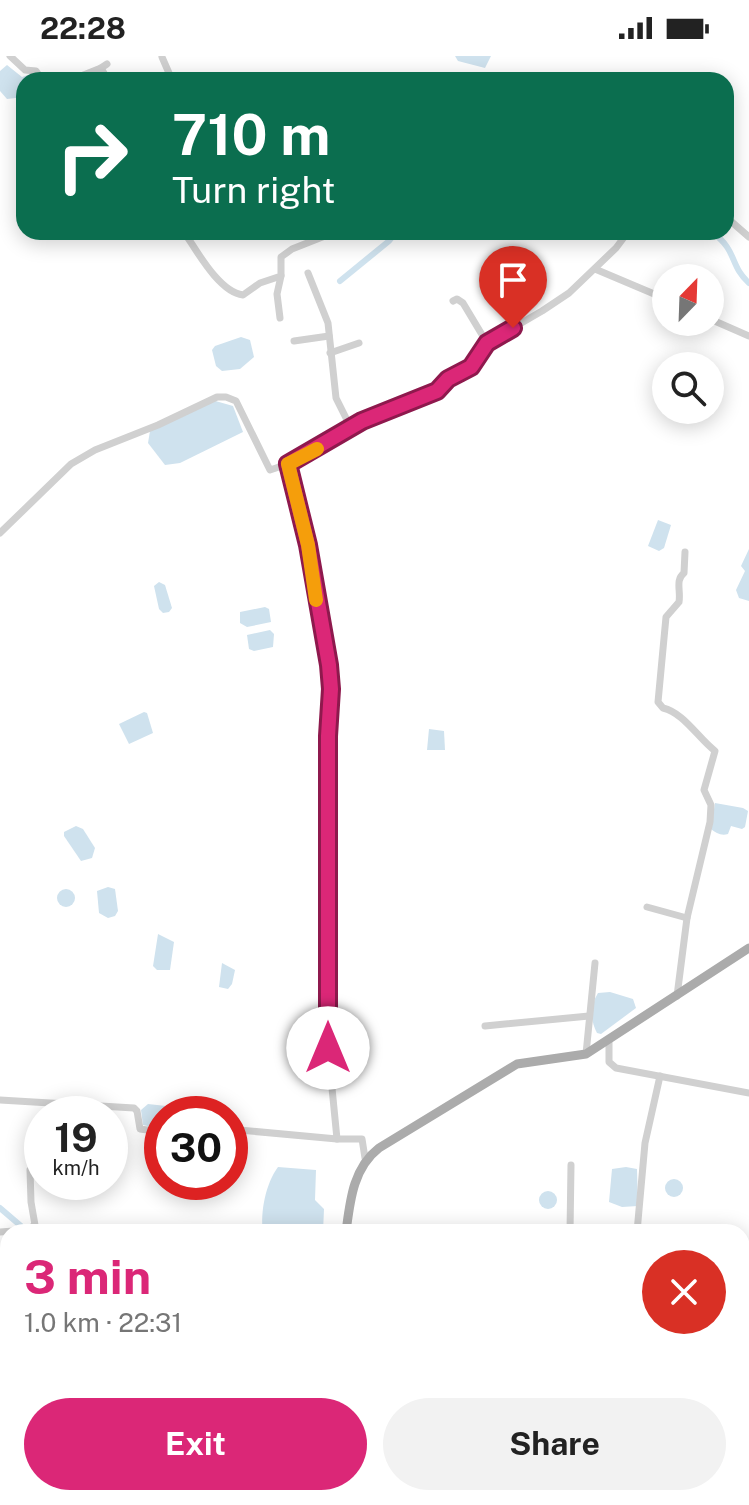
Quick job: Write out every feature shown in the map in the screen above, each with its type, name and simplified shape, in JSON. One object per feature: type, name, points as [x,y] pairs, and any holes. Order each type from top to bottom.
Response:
[{"type":"main road","points":[[347,1224],[355,1182],[365,1158],[517,1064],[586,1054],[749,948]]},
{"type":"street","points":[[10,56],[25,70],[37,72]]},
{"type":"street","points":[[90,72],[104,66],[106,72]]},
{"type":"street","points":[[189,240],[203,261],[234,294],[243,295],[260,283],[281,276]]},
{"type":"street","points":[[280,318],[277,294],[281,257],[315,240]]},
{"type":"street","points":[[0,533],[71,464],[95,450],[217,397],[236,401],[270,470],[288,464],[351,428],[437,391],[448,379],[471,367],[487,343],[569,293],[621,240]]},
{"type":"street","points":[[595,269],[652,293]]},
{"type":"street","points":[[308,273],[328,323],[336,398],[351,428]]},
{"type":"street","points":[[453,301],[457,299],[463,303],[487,343]]},
{"type":"street","points":[[724,325],[749,336]]},
{"type":"street","points":[[294,341],[329,336]]},
{"type":"street","points":[[330,353],[359,343]]},
{"type":"street","points":[[288,464],[311,557],[331,689],[328,736],[327,1037],[337,1139]]},
{"type":"street","points":[[677,996],[687,918],[710,822],[711,805],[704,790],[715,751],[681,718],[658,702],[666,617],[679,602],[685,552]]},
{"type":"street","points":[[647,907],[687,918]]},
{"type":"street","points":[[586,1054],[595,963]]},
{"type":"street","points":[[485,1026],[589,1016]]},
{"type":"street","points":[[609,1040],[609,1062],[616,1068],[749,1093]]},
{"type":"street","points":[[638,1224],[645,1143],[660,1076]]},
{"type":"street","points":[[0,1100],[24,1102]]},
{"type":"street","points":[[128,1108],[134,1108],[140,1129],[144,1130]]},
{"type":"street","points":[[248,1131],[362,1139],[365,1158]]},
{"type":"street","points":[[570,1224],[571,1165]]},
{"type":"street","points":[[31,1200],[35,1224]]},
{"type":"water","points":[[455,56],[491,56],[485,68],[458,61]]},
{"type":"water","points":[[7,65],[16,72],[16,98],[7,99],[0,91],[0,71]]},
{"type":"water","points":[[241,337],[250,340],[254,357],[240,369],[222,371],[216,366],[212,350],[215,346]]},
{"type":"water","points":[[212,400],[233,406],[243,432],[180,463],[165,465],[148,443],[150,431]]},
{"type":"water","points":[[658,520],[671,525],[664,548],[659,551],[648,546]]},
{"type":"water","points":[[749,549],[749,601],[739,598],[736,590],[745,571],[741,566]]},
{"type":"water","points":[[159,582],[165,585],[172,608],[169,612],[163,613],[159,609],[154,586]]},
{"type":"water","points":[[265,607],[269,609],[271,622],[247,627],[240,623],[240,612]]},
{"type":"water","points":[[270,630],[274,634],[273,647],[254,651],[249,649],[247,635]]},
{"type":"water","points":[[144,712],[153,733],[129,744],[119,724]]},
{"type":"water","points":[[429,729],[444,731],[445,750],[427,750]]},
{"type":"water","points":[[715,803],[748,811],[745,827],[731,826],[725,835],[711,829]]},
{"type":"water","points":[[76,826],[83,829],[95,848],[92,858],[81,861],[64,836],[64,832]]},
{"type":"water","points":[[108,887],[115,889],[118,911],[108,918],[99,913],[97,891]]},
{"type":"water","points":[[66,889],[75,898],[66,907],[57,898]]},
{"type":"water","points":[[158,934],[174,942],[170,970],[157,970],[153,966]]},
{"type":"water","points":[[222,963],[235,970],[228,989],[219,987]]},
{"type":"water","points":[[610,992],[633,999],[636,1008],[601,1034],[597,1033],[592,1018],[593,1003],[598,993]]},
{"type":"water","points":[[278,1167],[316,1170],[315,1200],[324,1209],[323,1224],[262,1224],[270,1181]]},
{"type":"water","points":[[612,1169],[637,1169],[638,1206],[622,1207],[609,1202]]},
{"type":"water","points":[[674,1179],[683,1188],[674,1197],[665,1188]]},
{"type":"water","points":[[548,1191],[557,1200],[548,1209],[539,1200]]},
{"type":"waterway","points":[[340,281],[390,240]]},
{"type":"waterway","points":[[721,240],[749,283]]},
{"type":"waterway","points":[[0,1208],[19,1224]]},
{"type":"slow traffic","points":[[316,600],[313,569],[288,464],[317,449]]},
{"type":"route","points":[[328,1048],[328,736],[331,689],[313,569],[288,464],[362,421],[437,391],[448,379],[471,367],[487,343],[513,328]]}]
